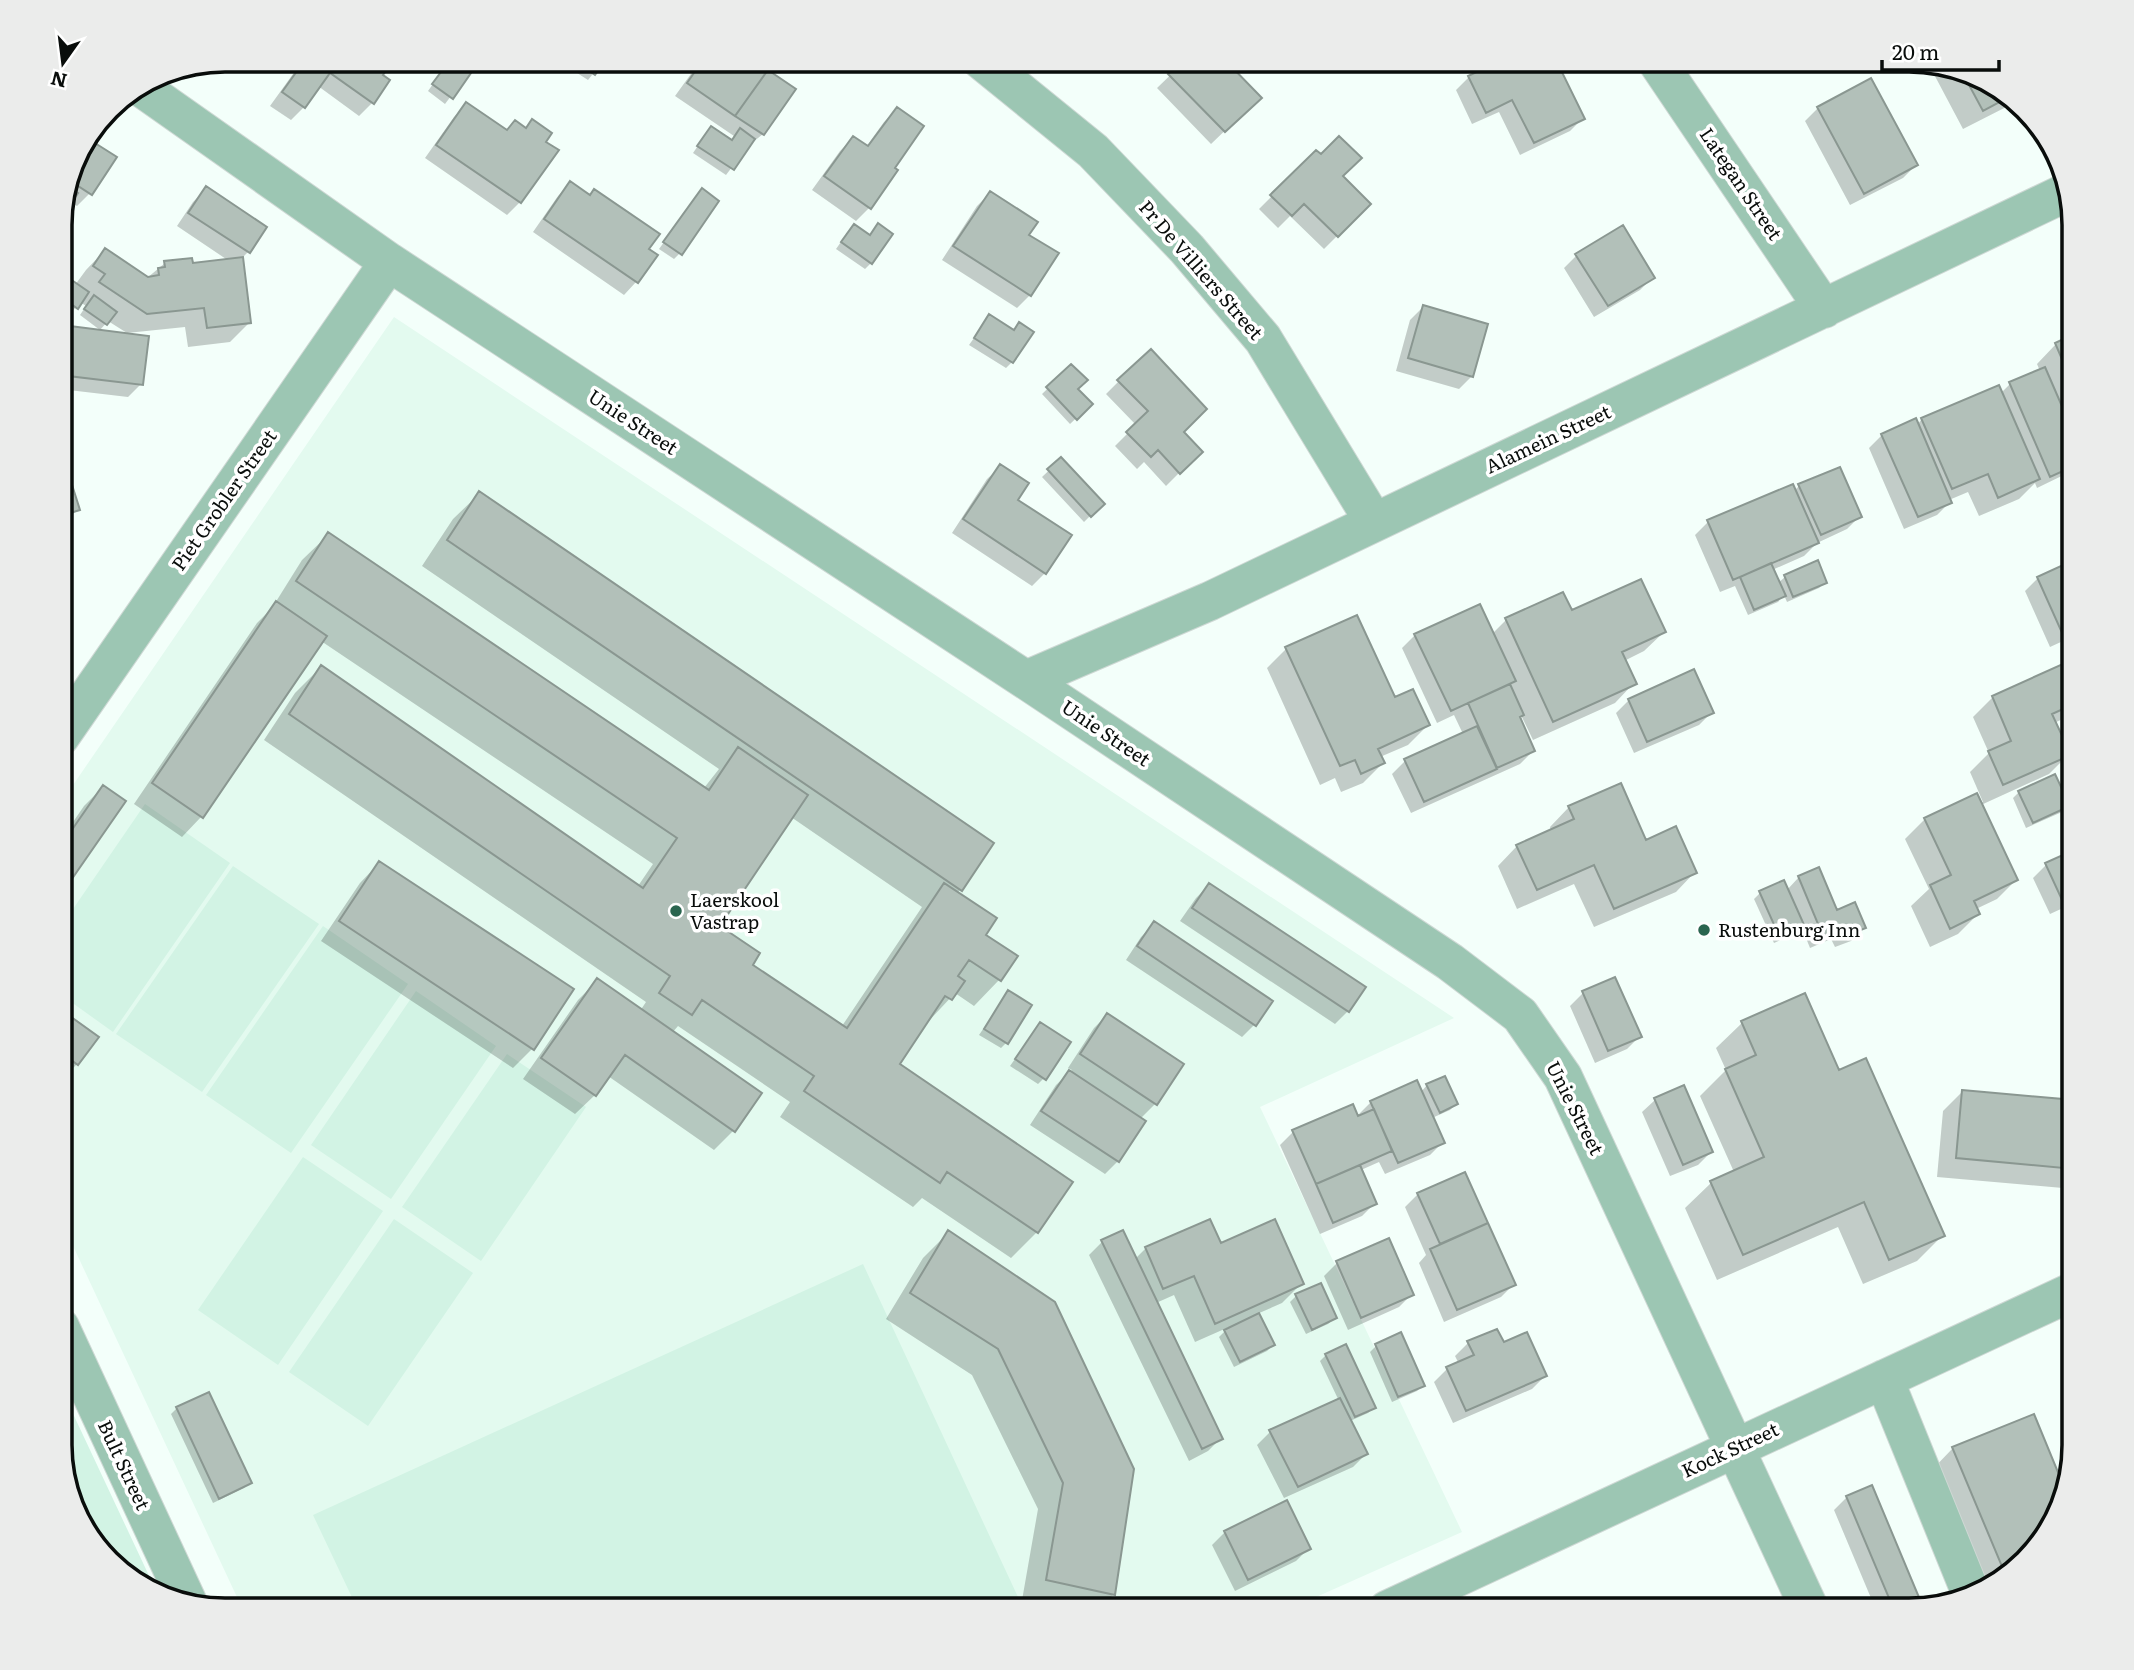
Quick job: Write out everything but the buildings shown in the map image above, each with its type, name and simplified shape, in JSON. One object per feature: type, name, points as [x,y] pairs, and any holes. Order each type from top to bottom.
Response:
[{"type":"street","name":"Pr De Villiers Street","points":[[996,72],[1093,151],[1187,249],[1263,339],[1374,522]]},
{"type":"street","name":"Lategan Street","points":[[1664,72],[1824,309]]},
{"type":"street","name":"Unie Street","points":[[148,92],[388,262],[1026,680],[1450,962],[1520,1015],[1563,1077],[1804,1598]]},
{"type":"street","name":"Alamein Street","points":[[1026,680],[1210,601],[2059,196]]},
{"type":"street","name":"Piet Grobler Street","points":[[72,720],[388,262]]},
{"type":"street","name":"Kock Street","points":[[1415,1598],[2062,1297]]},
{"type":"street","name":"Bult Street","points":[[72,1353],[183,1592]]},
{"type":"street","points":[[1884,1379],[1968,1587]]},
{"type":"shaded area","name":"Laerskool Vastrap","points":[[394,317],[1454,1018],[1260,1107],[1462,1532],[1314,1598],[237,1598],[72,1244],[72,787]]},
{"type":"shaded area","points":[[145,804],[230,863],[113,1032],[72,1003],[72,910]]},
{"type":"shaded area","points":[[233,866],[319,924],[202,1092],[116,1034]]},
{"type":"shaded area","points":[[323,926],[408,984],[291,1153],[206,1095]]},
{"type":"shaded area","points":[[416,991],[496,1046],[391,1199],[311,1145]]},
{"type":"shaded area","points":[[507,1054],[586,1107],[481,1261],[402,1207]]},
{"type":"shaded area","points":[[303,1157],[383,1211],[278,1365],[198,1310]]},
{"type":"shaded area","points":[[394,1219],[473,1273],[368,1426],[289,1372]]},
{"type":"shaded area","points":[[863,1264],[1018,1598],[352,1598],[313,1515]]},
{"type":"shaded area","points":[[72,1412],[151,1579],[116,1554],[103,1539],[83,1504],[72,1456]]},
{"type":"place","name":"Laerskool Vastrap","points":[[676,911]]},
{"type":"place","name":"Rustenburg Inn","points":[[1704,930]]}]
